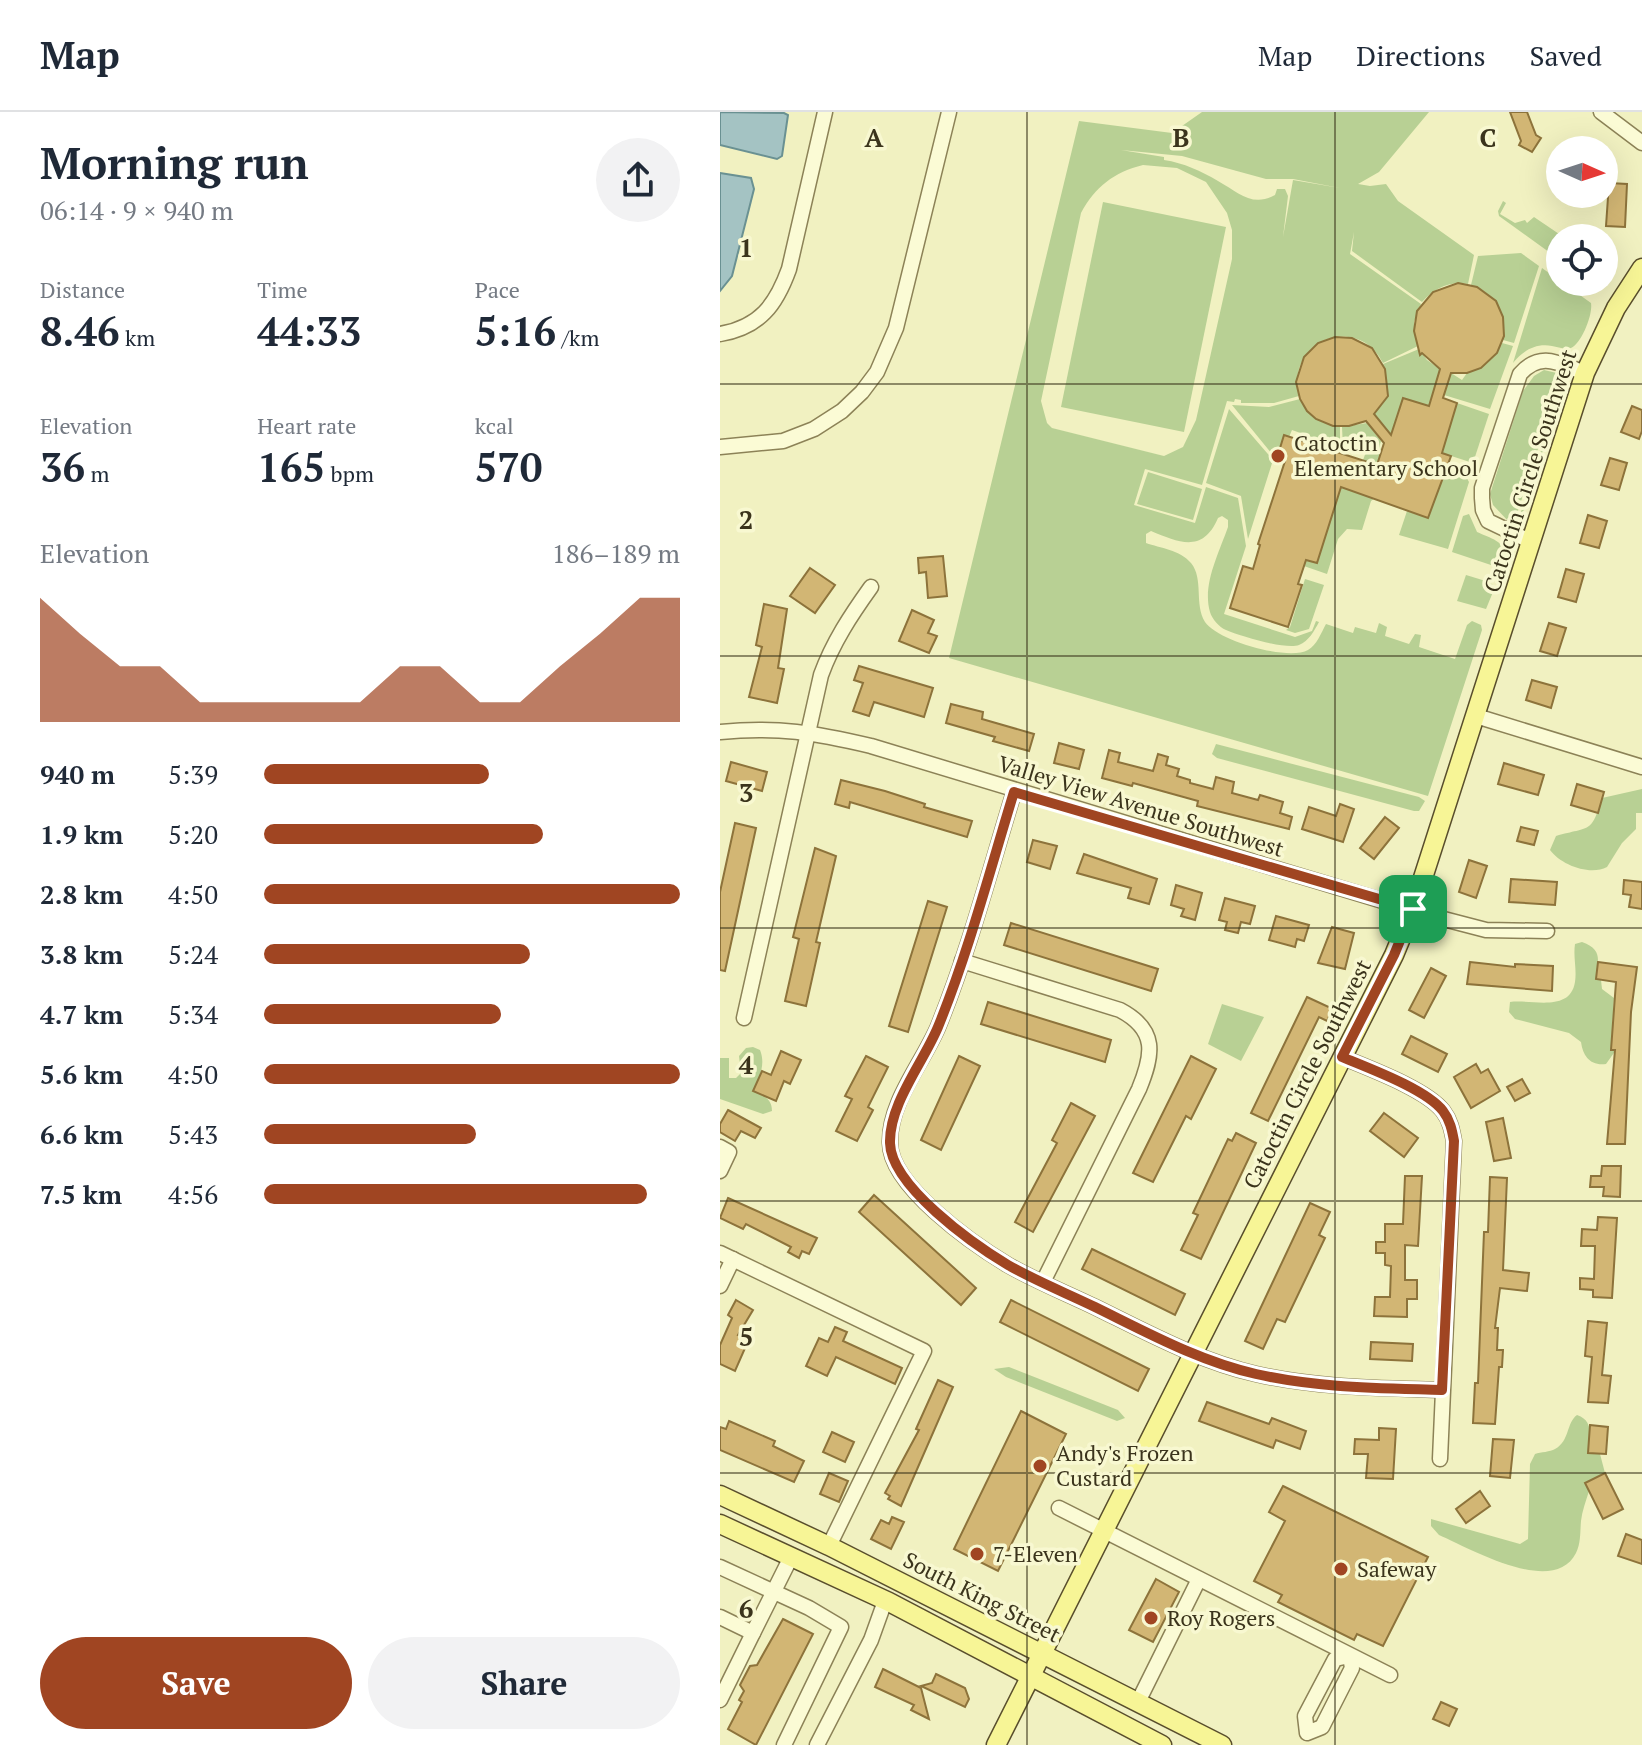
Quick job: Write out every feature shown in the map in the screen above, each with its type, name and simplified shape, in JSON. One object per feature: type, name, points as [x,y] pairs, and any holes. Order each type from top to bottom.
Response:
[{"type":"main road","name":"Catoctin Circle Southwest","points":[[996,1745],[1394,955],[1413,909],[1585,373],[1616,308],[1642,268]]},
{"type":"main road","name":"South King Street","points":[[720,1495],[829,1546],[1222,1745]]},
{"type":"main road","points":[[720,1524],[885,1601],[1162,1745]]},
{"type":"street","points":[[720,334],[751,323],[775,301],[782,288],[825,112]]},
{"type":"street","points":[[720,447],[783,441],[814,429],[842,411],[877,372],[896,328],[949,112]]},
{"type":"street","points":[[1601,112],[1642,143]]},
{"type":"street","points":[[1532,542],[1488,521],[1483,510],[1482,488],[1520,374],[1529,364],[1540,361],[1554,361],[1585,373]]},
{"type":"street","points":[[744,1018],[821,675],[830,649],[871,587]]},
{"type":"street","points":[[1476,716],[1642,767]]},
{"type":"street","name":"Valley View Avenue Southwest","points":[[720,732],[777,728],[871,746],[1014,792],[1486,930],[1547,931]]},
{"type":"street","points":[[1014,792],[962,961],[937,1028],[895,1110],[890,1155],[912,1188],[1008,1265],[1192,1355],[1256,1374],[1307,1383],[1442,1390]]},
{"type":"street","points":[[962,961],[1120,1010],[1135,1018],[1145,1031],[1151,1049],[1149,1067],[1139,1089],[1043,1282]]},
{"type":"street","points":[[1342,1057],[1426,1096],[1445,1113],[1451,1126],[1454,1141],[1440,1459]]},
{"type":"street","points":[[720,1147],[729,1152],[720,1171]]},
{"type":"street","points":[[720,1286],[726,1256],[924,1351],[829,1546]]},
{"type":"street","points":[[1059,1508],[1390,1675]]},
{"type":"street","points":[[720,1700],[791,1557]]},
{"type":"street","points":[[720,1567],[841,1627],[784,1745]]},
{"type":"street","points":[[1138,1702],[1199,1579]]},
{"type":"street","points":[[817,1745],[871,1640],[885,1601]]},
{"type":"street","points":[[720,1617],[753,1633]]},
{"type":"street","points":[[1303,1739],[1305,1716],[1335,1659],[1350,1656]]},
{"type":"street","points":[[720,1664],[735,1671]]},
{"type":"green space","points":[[1202,112],[1429,112],[1379,172],[1358,184],[1386,184],[1398,201],[1474,255],[1468,284],[1443,287],[1422,302],[1352,251],[1354,232],[1350,254],[1421,304],[1414,322],[1418,346],[1383,363],[1371,348],[1357,339],[1341,337],[1326,340],[1313,348],[1303,360],[1298,377],[1299,396],[1274,403],[1227,401],[1202,485],[1145,469],[1134,505],[1195,523],[1206,487],[1238,498],[1246,546],[1224,614],[1295,637],[1312,631],[1316,621],[1319,622],[1308,638],[1299,645],[1274,644],[1241,636],[1223,629],[1212,617],[1208,591],[1228,527],[1228,520],[1222,516],[1198,541],[1181,541],[1151,531],[1146,534],[1146,543],[1176,552],[1191,563],[1197,576],[1205,622],[1238,642],[1270,651],[1298,653],[1314,645],[1326,624],[1353,633],[1355,627],[1376,633],[1379,623],[1387,627],[1385,636],[1409,644],[1415,634],[1421,635],[1419,647],[1455,659],[1467,625],[1472,621],[1481,625],[1482,630],[1428,796],[949,658],[1079,121],[1172,133]],"holes":[[[1121,150],[1182,156],[1266,179],[1293,179],[1340,188],[1293,180],[1283,237],[1288,196],[1285,189],[1277,189],[1275,195],[1267,199],[1252,199],[1199,171],[1164,160],[1164,157]],[[1143,165],[1177,168],[1206,182],[1227,213],[1232,230],[1232,259],[1196,420],[1183,447],[1164,456],[1052,428],[1047,423],[1041,401],[1081,213],[1106,182]]]},
{"type":"green space","points":[[1503,201],[1506,203],[1500,214],[1515,223],[1525,220],[1527,223],[1534,217],[1546,225],[1546,250],[1499,216]]},
{"type":"green space","points":[[1103,202],[1226,227],[1184,432],[1061,407]]},
{"type":"green space","points":[[1521,253],[1539,266],[1514,343],[1503,340],[1504,322],[1498,306],[1487,294],[1471,285],[1478,256]]},
{"type":"green space","points":[[1542,268],[1546,271],[1546,296],[1581,296],[1591,303],[1588,321],[1583,334],[1571,348],[1535,347],[1513,363]]},
{"type":"green space","points":[[1502,343],[1513,346],[1490,409],[1444,395],[1451,373],[1462,380],[1467,373],[1488,362]]},
{"type":"green space","points":[[1419,349],[1427,360],[1440,369],[1429,406],[1403,398],[1391,435],[1374,414],[1385,390],[1383,364]]},
{"type":"green space","points":[[1544,370],[1561,374],[1560,381],[1515,520],[1509,522],[1493,505],[1490,494],[1523,391],[1534,376]]},
{"type":"green space","points":[[1563,383],[1525,508],[1519,518]]},
{"type":"green space","points":[[1300,399],[1316,419],[1340,427],[1340,447],[1292,430],[1289,437],[1284,436],[1276,459],[1232,405],[1269,407]]},
{"type":"green space","points":[[1457,403],[1489,414],[1473,463],[1442,453]]},
{"type":"green space","points":[[1229,409],[1273,460],[1248,539],[1241,496],[1206,483]]},
{"type":"green space","points":[[1367,423],[1381,441],[1381,449],[1376,469],[1356,479],[1366,452],[1363,454],[1343,448],[1342,427]]},
{"type":"green space","points":[[1448,464],[1458,466],[1459,474],[1465,475],[1469,482],[1448,549],[1399,535],[1407,511],[1428,518]]},
{"type":"green space","points":[[1148,472],[1202,489],[1193,520],[1137,504]]},
{"type":"green space","points":[[1341,487],[1375,498],[1371,501],[1362,530],[1347,529],[1338,539],[1327,574],[1301,565],[1303,559],[1317,563]]},
{"type":"green space","points":[[1469,514],[1477,532],[1503,548],[1506,558],[1501,565],[1494,566],[1452,552],[1463,516]]},
{"type":"green space","points":[[1466,575],[1495,587],[1486,609],[1457,601]]},
{"type":"green space","points":[[1305,579],[1324,585],[1309,629],[1295,633],[1286,630],[1290,627]]},
{"type":"green space","points":[[1216,744],[1425,801],[1419,811],[1414,811],[1217,758],[1212,754]]},
{"type":"green space","points":[[1642,789],[1642,813],[1636,813],[1636,829],[1622,843],[1607,867],[1592,870],[1576,868],[1550,850],[1556,836],[1583,829],[1592,823],[1602,798]]},
{"type":"green space","points":[[1582,942],[1596,952],[1596,979],[1601,980],[1602,989],[1614,998],[1611,1049],[1616,1050],[1606,1064],[1588,1059],[1581,1042],[1569,1033],[1515,1019],[1509,1012],[1510,1002],[1549,1002],[1566,998],[1575,982],[1575,944]]},
{"type":"green space","points":[[1222,1004],[1264,1017],[1241,1061],[1208,1044]]},
{"type":"green space","points":[[746,1048],[760,1050],[762,1061],[754,1091],[767,1098],[772,1107],[772,1111],[763,1114],[720,1099],[720,1058],[729,1058],[729,1078],[736,1078],[741,1073],[739,1056]]},
{"type":"green space","points":[[1009,1367],[1118,1410],[1125,1418],[1117,1421],[1006,1377],[994,1369]]},
{"type":"green space","points":[[1577,1415],[1589,1426],[1589,1453],[1600,1454],[1605,1473],[1585,1483],[1589,1491],[1579,1545],[1565,1565],[1550,1571],[1511,1566],[1439,1535],[1431,1526],[1431,1519],[1520,1544],[1528,1539],[1530,1464],[1535,1454],[1560,1446]]},
{"type":"water","points":[[720,112],[788,115],[782,156],[777,159],[720,145]]},
{"type":"water","points":[[720,173],[751,178],[754,189],[732,276],[720,291]]},
{"type":"building","points":[[1510,112],[1527,112],[1536,135],[1541,138],[1532,152],[1519,145],[1521,141]]},
{"type":"building","points":[[1618,184],[1627,184],[1625,227],[1606,224],[1607,208],[1618,208]]},
{"type":"building","name":"Catoctin Elementary School","points":[[1458,283],[1477,287],[1496,301],[1503,317],[1504,336],[1497,353],[1481,368],[1467,373],[1451,373],[1443,398],[1457,403],[1442,453],[1451,456],[1428,518],[1341,487],[1317,563],[1306,560],[1298,584],[1302,585],[1288,627],[1230,608],[1243,566],[1253,569],[1285,461],[1277,458],[1284,435],[1377,465],[1384,443],[1366,421],[1333,426],[1316,419],[1307,411],[1296,382],[1304,357],[1318,343],[1335,337],[1352,338],[1372,348],[1385,369],[1388,396],[1374,414],[1391,435],[1403,398],[1429,406],[1440,369],[1422,353],[1420,355],[1414,331],[1417,311],[1433,292]]},
{"type":"building","points":[[1632,406],[1642,410],[1639,439],[1621,432]]},
{"type":"building","points":[[1610,458],[1627,463],[1619,490],[1601,485]]},
{"type":"building","points":[[1588,515],[1607,521],[1599,548],[1580,543]]},
{"type":"building","points":[[943,556],[947,596],[928,598],[926,572],[919,573],[918,558]]},
{"type":"building","points":[[810,568],[835,585],[815,613],[790,596]]},
{"type":"building","points":[[1566,569],[1584,574],[1576,602],[1558,597]]},
{"type":"building","points":[[764,604],[787,609],[778,668],[784,669],[777,703],[749,697],[762,647],[756,645]]},
{"type":"building","points":[[912,610],[934,620],[928,633],[937,636],[929,653],[899,641]]},
{"type":"building","points":[[1549,623],[1566,628],[1557,656],[1540,651]]},
{"type":"building","points":[[859,666],[933,688],[924,717],[874,702],[869,716],[853,711],[863,683],[854,680]]},
{"type":"building","points":[[1532,680],[1557,687],[1551,708],[1526,700]]},
{"type":"building","points":[[951,704],[983,712],[982,719],[1034,734],[1029,751],[946,723]]},
{"type":"building","points":[[1059,743],[1084,750],[1079,769],[1054,763]]},
{"type":"building","points":[[1109,750],[1120,753],[1118,762],[1153,771],[1158,754],[1168,757],[1166,765],[1179,769],[1177,776],[1190,780],[1190,783],[1213,789],[1216,777],[1234,782],[1232,793],[1258,800],[1260,795],[1283,802],[1280,813],[1292,817],[1289,829],[1197,806],[1198,801],[1133,783],[1132,786],[1102,778]]},
{"type":"building","points":[[731,762],[767,772],[762,791],[726,781]]},
{"type":"building","points":[[1504,763],[1544,775],[1538,795],[1498,784]]},
{"type":"building","points":[[841,780],[885,791],[925,804],[924,807],[972,821],[967,837],[850,802],[849,808],[835,804]]},
{"type":"building","points":[[1577,784],[1604,792],[1598,813],[1571,805]]},
{"type":"building","points":[[1340,804],[1354,809],[1343,842],[1302,829],[1309,807],[1336,816]]},
{"type":"building","points":[[1385,817],[1399,828],[1374,859],[1360,848]]},
{"type":"building","points":[[735,823],[756,828],[725,971],[720,970],[720,892]]},
{"type":"building","points":[[1521,827],[1538,831],[1534,845],[1517,841]]},
{"type":"building","points":[[1033,840],[1057,846],[1050,869],[1027,862]]},
{"type":"building","points":[[815,848],[836,856],[816,942],[820,943],[806,1006],[785,1001],[799,939],[793,937]]},
{"type":"building","points":[[1084,854],[1157,879],[1149,904],[1128,898],[1131,888],[1077,873]]},
{"type":"building","points":[[1469,860],[1487,866],[1476,898],[1459,892]]},
{"type":"building","points":[[1511,879],[1557,882],[1555,905],[1509,902]]},
{"type":"building","points":[[1624,880],[1642,882],[1642,909],[1629,907],[1631,895],[1623,894]]},
{"type":"building","points":[[1176,885],[1202,893],[1195,920],[1181,916],[1184,909],[1171,905]]},
{"type":"building","points":[[1225,898],[1255,906],[1250,924],[1241,922],[1238,933],[1225,930],[1227,922],[1219,920]]},
{"type":"building","points":[[928,901],[947,907],[908,1032],[889,1026]]},
{"type":"building","points":[[1276,916],[1309,925],[1304,941],[1297,939],[1295,947],[1269,940]]},
{"type":"building","points":[[1011,923],[1158,969],[1151,991],[1004,945]]},
{"type":"building","points":[[1332,927],[1354,933],[1345,969],[1318,963]]},
{"type":"building","points":[[1470,962],[1515,967],[1515,964],[1553,966],[1552,991],[1467,984]]},
{"type":"building","points":[[1598,962],[1637,967],[1631,1012],[1625,1144],[1607,1144],[1615,1050],[1611,1050],[1616,982],[1596,979]]},
{"type":"building","points":[[1431,968],[1446,976],[1424,1018],[1409,1010]]},
{"type":"building","points":[[1307,997],[1333,1009],[1327,1021],[1319,1017],[1268,1121],[1251,1113]]},
{"type":"building","points":[[988,1002],[1111,1040],[1105,1062],[981,1024]]},
{"type":"building","points":[[1411,1036],[1447,1054],[1438,1072],[1402,1054]]},
{"type":"building","points":[[781,1051],[801,1060],[790,1084],[784,1081],[776,1101],[753,1091],[762,1071],[771,1075]]},
{"type":"building","points":[[866,1056],[888,1067],[868,1107],[873,1110],[857,1141],[836,1131],[852,1099],[845,1096]]},
{"type":"building","points":[[959,1056],[980,1066],[941,1150],[921,1140]]},
{"type":"building","points":[[1191,1056],[1216,1069],[1191,1119],[1186,1116],[1153,1182],[1133,1173]]},
{"type":"building","points":[[1476,1064],[1481,1073],[1488,1069],[1500,1091],[1471,1108],[1454,1077]]},
{"type":"building","points":[[1522,1079],[1530,1093],[1515,1101],[1507,1087]]},
{"type":"building","points":[[1071,1103],[1095,1116],[1033,1232],[1015,1222],[1057,1143],[1052,1140]]},
{"type":"building","points":[[728,1110],[761,1128],[755,1138],[741,1131],[735,1141],[720,1132],[720,1124]]},
{"type":"building","points":[[1384,1113],[1418,1138],[1404,1157],[1370,1131]]},
{"type":"building","points":[[1503,1118],[1511,1158],[1494,1161],[1486,1122]]},
{"type":"building","points":[[1236,1133],[1256,1143],[1201,1259],[1181,1250],[1198,1215],[1193,1213],[1228,1139],[1232,1141]]},
{"type":"building","points":[[1602,1166],[1621,1166],[1620,1197],[1603,1196],[1604,1187],[1590,1187],[1591,1176],[1601,1176]]},
{"type":"building","points":[[1405,1176],[1422,1176],[1418,1246],[1405,1245],[1405,1280],[1417,1280],[1417,1299],[1407,1299],[1407,1317],[1374,1316],[1375,1297],[1390,1297],[1391,1266],[1385,1265],[1385,1253],[1376,1253],[1376,1242],[1385,1242],[1385,1224],[1403,1224]]},
{"type":"building","points":[[1490,1177],[1507,1178],[1503,1270],[1529,1273],[1527,1291],[1500,1288],[1495,1328],[1498,1328],[1497,1350],[1503,1350],[1495,1424],[1473,1423]]},
{"type":"building","points":[[874,1195],[976,1288],[961,1305],[859,1212]]},
{"type":"building","points":[[728,1198],[817,1238],[809,1254],[802,1251],[799,1258],[788,1252],[791,1247],[746,1224],[743,1229],[720,1218]]},
{"type":"building","points":[[1310,1203],[1330,1212],[1319,1235],[1325,1238],[1285,1322],[1277,1319],[1263,1349],[1245,1341]]},
{"type":"building","points":[[1598,1217],[1617,1218],[1612,1298],[1593,1297],[1593,1290],[1580,1289],[1580,1278],[1594,1279],[1595,1246],[1581,1246],[1582,1229],[1597,1230]]},
{"type":"building","points":[[1092,1249],[1185,1294],[1175,1315],[1082,1269]]},
{"type":"building","points":[[736,1300],[753,1310],[738,1335],[749,1339],[735,1371],[720,1364],[720,1345],[732,1318],[728,1315]]},
{"type":"building","points":[[1011,1300],[1149,1369],[1138,1391],[1000,1322]]},
{"type":"building","points":[[1588,1321],[1607,1323],[1602,1375],[1611,1376],[1608,1403],[1588,1402],[1592,1357],[1585,1356]]},
{"type":"building","points":[[835,1327],[847,1332],[843,1341],[902,1368],[895,1384],[836,1357],[827,1376],[806,1366],[819,1338],[828,1342]]},
{"type":"building","points":[[1371,1342],[1413,1344],[1412,1361],[1370,1359]]},
{"type":"building","points":[[938,1380],[953,1387],[901,1506],[888,1499],[890,1496],[885,1493],[919,1430],[916,1429]]},
{"type":"building","points":[[1207,1402],[1269,1424],[1272,1418],[1306,1431],[1300,1449],[1276,1440],[1273,1448],[1199,1421]]},
{"type":"building","points":[[1021,1411],[1066,1434],[998,1571],[954,1549]]},
{"type":"building","points":[[729,1421],[775,1441],[773,1446],[804,1461],[794,1482],[720,1450],[720,1427],[726,1429]]},
{"type":"building","points":[[1590,1425],[1608,1427],[1606,1454],[1588,1453]]},
{"type":"building","points":[[1379,1428],[1396,1429],[1393,1479],[1366,1478],[1368,1454],[1354,1454],[1355,1439],[1379,1440]]},
{"type":"building","points":[[832,1432],[854,1442],[845,1462],[823,1452]]},
{"type":"building","points":[[1493,1439],[1514,1440],[1510,1478],[1490,1476]]},
{"type":"building","points":[[829,1473],[848,1481],[839,1502],[820,1494]]},
{"type":"building","points":[[1605,1473],[1623,1509],[1603,1519],[1585,1483]]},
{"type":"building","name":"Safeway","points":[[1283,1486],[1428,1557],[1383,1646],[1357,1634],[1354,1640],[1278,1602],[1282,1595],[1254,1581],[1285,1521],[1269,1512]]},
{"type":"building","points":[[1480,1491],[1490,1506],[1466,1523],[1456,1509]]},
{"type":"building","points":[[892,1517],[904,1522],[891,1549],[871,1539],[881,1520],[889,1524]]},
{"type":"building","points":[[1626,1534],[1642,1540],[1642,1564],[1618,1556]]},
{"type":"building","name":"Roy Rogers","points":[[1156,1579],[1179,1592],[1153,1642],[1129,1630]]},
{"type":"building","points":[[783,1619],[813,1634],[756,1745],[728,1729],[742,1702],[739,1700],[744,1691],[740,1685],[750,1666],[757,1665]]},
{"type":"building","points":[[883,1669],[921,1688],[929,1719],[911,1710],[914,1705],[875,1687]]},
{"type":"building","points":[[936,1674],[965,1688],[969,1699],[965,1707],[921,1686],[932,1683]]},
{"type":"building","points":[[1441,1702],[1457,1709],[1449,1726],[1433,1719]]},
{"type":"place","name":"Catoctin Elementary School","points":[[1278,456]]},
{"type":"place","name":"Andy's Frozen Custard","points":[[1040,1466]]},
{"type":"place","name":"7-Eleven","points":[[977,1554]]},
{"type":"place","name":"Safeway","points":[[1341,1569]]},
{"type":"place","name":"Roy Rogers","points":[[1151,1618]]},
{"type":"route","points":[[1014,792],[1413,909],[1394,955],[1342,1057],[1426,1096],[1445,1113],[1451,1126],[1454,1141],[1442,1390],[1307,1383],[1256,1374],[1192,1355],[1008,1265],[932,1207],[912,1188],[890,1155],[895,1110],[937,1028],[962,961],[1014,792]]}]
